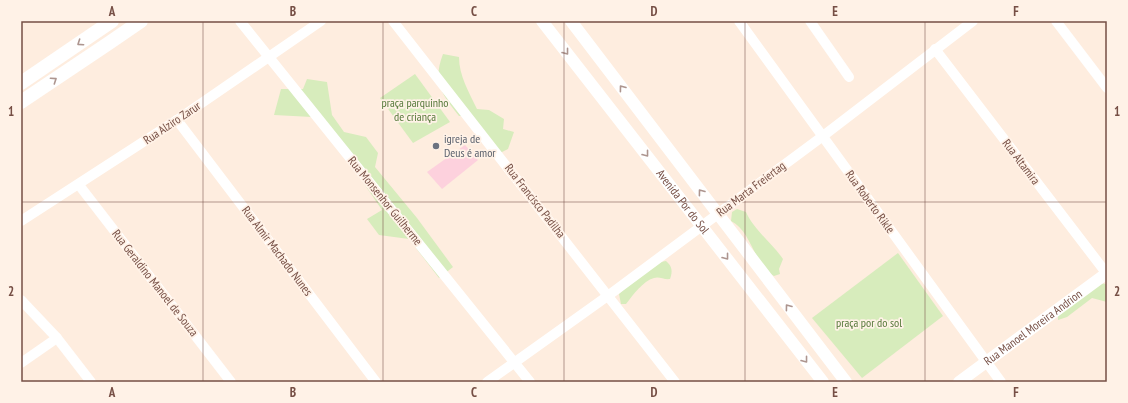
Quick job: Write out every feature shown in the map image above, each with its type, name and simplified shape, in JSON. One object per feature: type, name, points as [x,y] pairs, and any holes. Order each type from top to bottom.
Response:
[{"type":"main road","points":[[21,102],[141,21]]},
{"type":"main road","points":[[21,83],[104,23]]},
{"type":"street","name":"Rua Monsenhor Guilherme","points":[[240,21],[530,382]]},
{"type":"street","name":"Rua Alziro Zarur","points":[[21,221],[177,120],[321,21]]},
{"type":"street","name":"Rua Francisco Padilha","points":[[393,21],[675,382]]},
{"type":"street","name":"Avenida Por do Sol","points":[[542,21],[823,382]]},
{"type":"street","name":"Avenida Por do Sol","points":[[571,21],[846,382]]},
{"type":"street","name":"Rua Roberto Rikle","points":[[740,21],[1001,382]]},
{"type":"street","points":[[810,21],[849,77]]},
{"type":"street","name":"Rua Marta Freiertag","points":[[487,382],[609,296],[972,21]]},
{"type":"street","points":[[1056,21],[1107,88]]},
{"type":"street","name":"Rua Altamira","points":[[935,49],[1107,274]]},
{"type":"street","name":"Rua Almir Machado Nunes","points":[[177,120],[376,382]]},
{"type":"street","name":"Rua Geraldino Manoel de Souza","points":[[79,184],[231,382]]},
{"type":"street","name":"Rua Manoel Moreira Andrion","points":[[959,382],[1107,274]]},
{"type":"street","points":[[21,300],[57,338],[90,382]]},
{"type":"street","points":[[21,363],[57,338]]},
{"type":"shaded area","points":[[465,145],[478,160],[442,189],[427,172]]},
{"type":"green space","points":[[443,54],[459,57],[459,64],[463,77],[477,109],[489,110],[504,119],[503,129],[514,132],[508,149],[496,155],[468,116],[459,116],[448,101],[440,88],[438,73]]},
{"type":"green space","name":"praça parquinho de criança","points":[[415,74],[450,122],[413,143],[380,98]]},
{"type":"green space","points":[[307,79],[327,82],[332,115],[344,132],[366,137],[378,153],[375,167],[417,218],[453,267],[439,278],[409,239],[379,235],[367,219],[382,210],[354,169],[312,117],[274,115],[281,89],[303,89]]},
{"type":"green space","points":[[737,209],[746,212],[749,219],[758,231],[783,259],[779,269],[780,274],[774,276],[767,271],[757,257],[744,232],[731,221],[732,212]]},
{"type":"green space","name":"praça por do sol","points":[[898,253],[943,316],[862,378],[812,318]]},
{"type":"green space","points":[[666,261],[670,265],[671,269],[670,279],[656,278],[646,282],[638,289],[626,304],[621,304],[619,294],[623,290],[655,263]]},
{"type":"green space","points":[[1100,283],[1106,284],[1107,286],[1107,302],[1092,298],[1067,317],[1058,320],[1058,315]]},
{"type":"place","name":"igreja de Deus é amor","points":[[436,146]]}]
